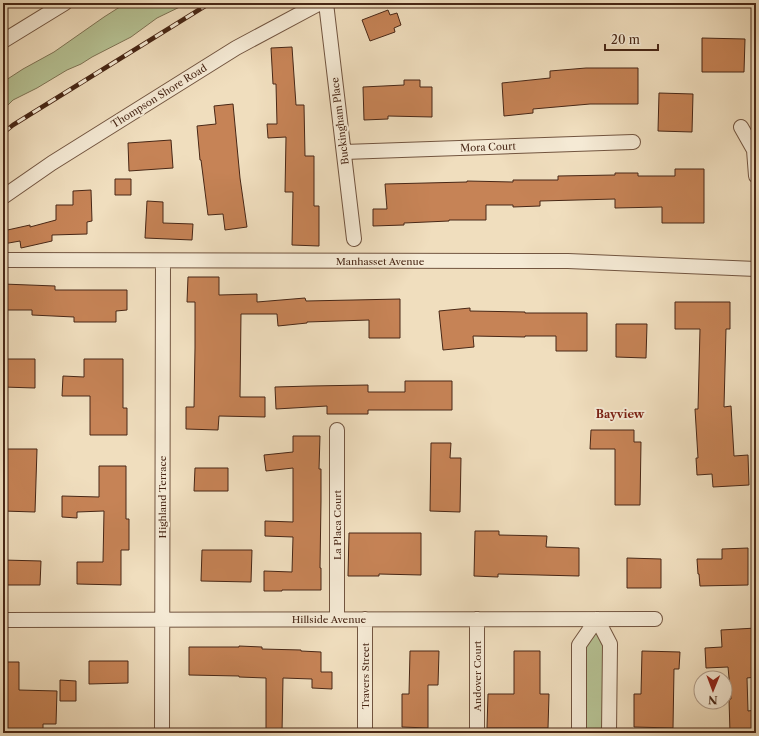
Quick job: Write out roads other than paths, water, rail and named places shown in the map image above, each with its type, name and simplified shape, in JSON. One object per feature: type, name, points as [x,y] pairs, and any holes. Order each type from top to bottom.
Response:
[{"type":"street","points":[[3,41],[65,3]]},
{"type":"street","name":"Thompson Shore Road","points":[[3,197],[52,163],[236,48],[320,3]]},
{"type":"street","name":"Buckingham Place","points":[[326,3],[354,239]]},
{"type":"street","points":[[741,127],[755,149],[756,176]]},
{"type":"street","name":"Mora Court","points":[[344,152],[632,142]]},
{"type":"street","name":"Manhasset Avenue","points":[[3,260],[568,261],[756,269]]},
{"type":"street","name":"Highland Terrace","points":[[162,733],[163,261]]},
{"type":"street","name":"La Placa Court","points":[[336,619],[337,430]]},
{"type":"street","name":"Travers Street","points":[[365,619],[366,733]]},
{"type":"street","name":"Andover Court","points":[[477,619],[477,733]]},
{"type":"street","points":[[579,733],[579,645],[597,619],[610,644],[610,733]]},
{"type":"street","name":"Hillside Avenue","points":[[3,620],[655,619]]},
{"type":"railway","points":[[3,133],[13,125],[210,3]]},
{"type":"district","name":"Bayview","points":[[620,414]]}]
